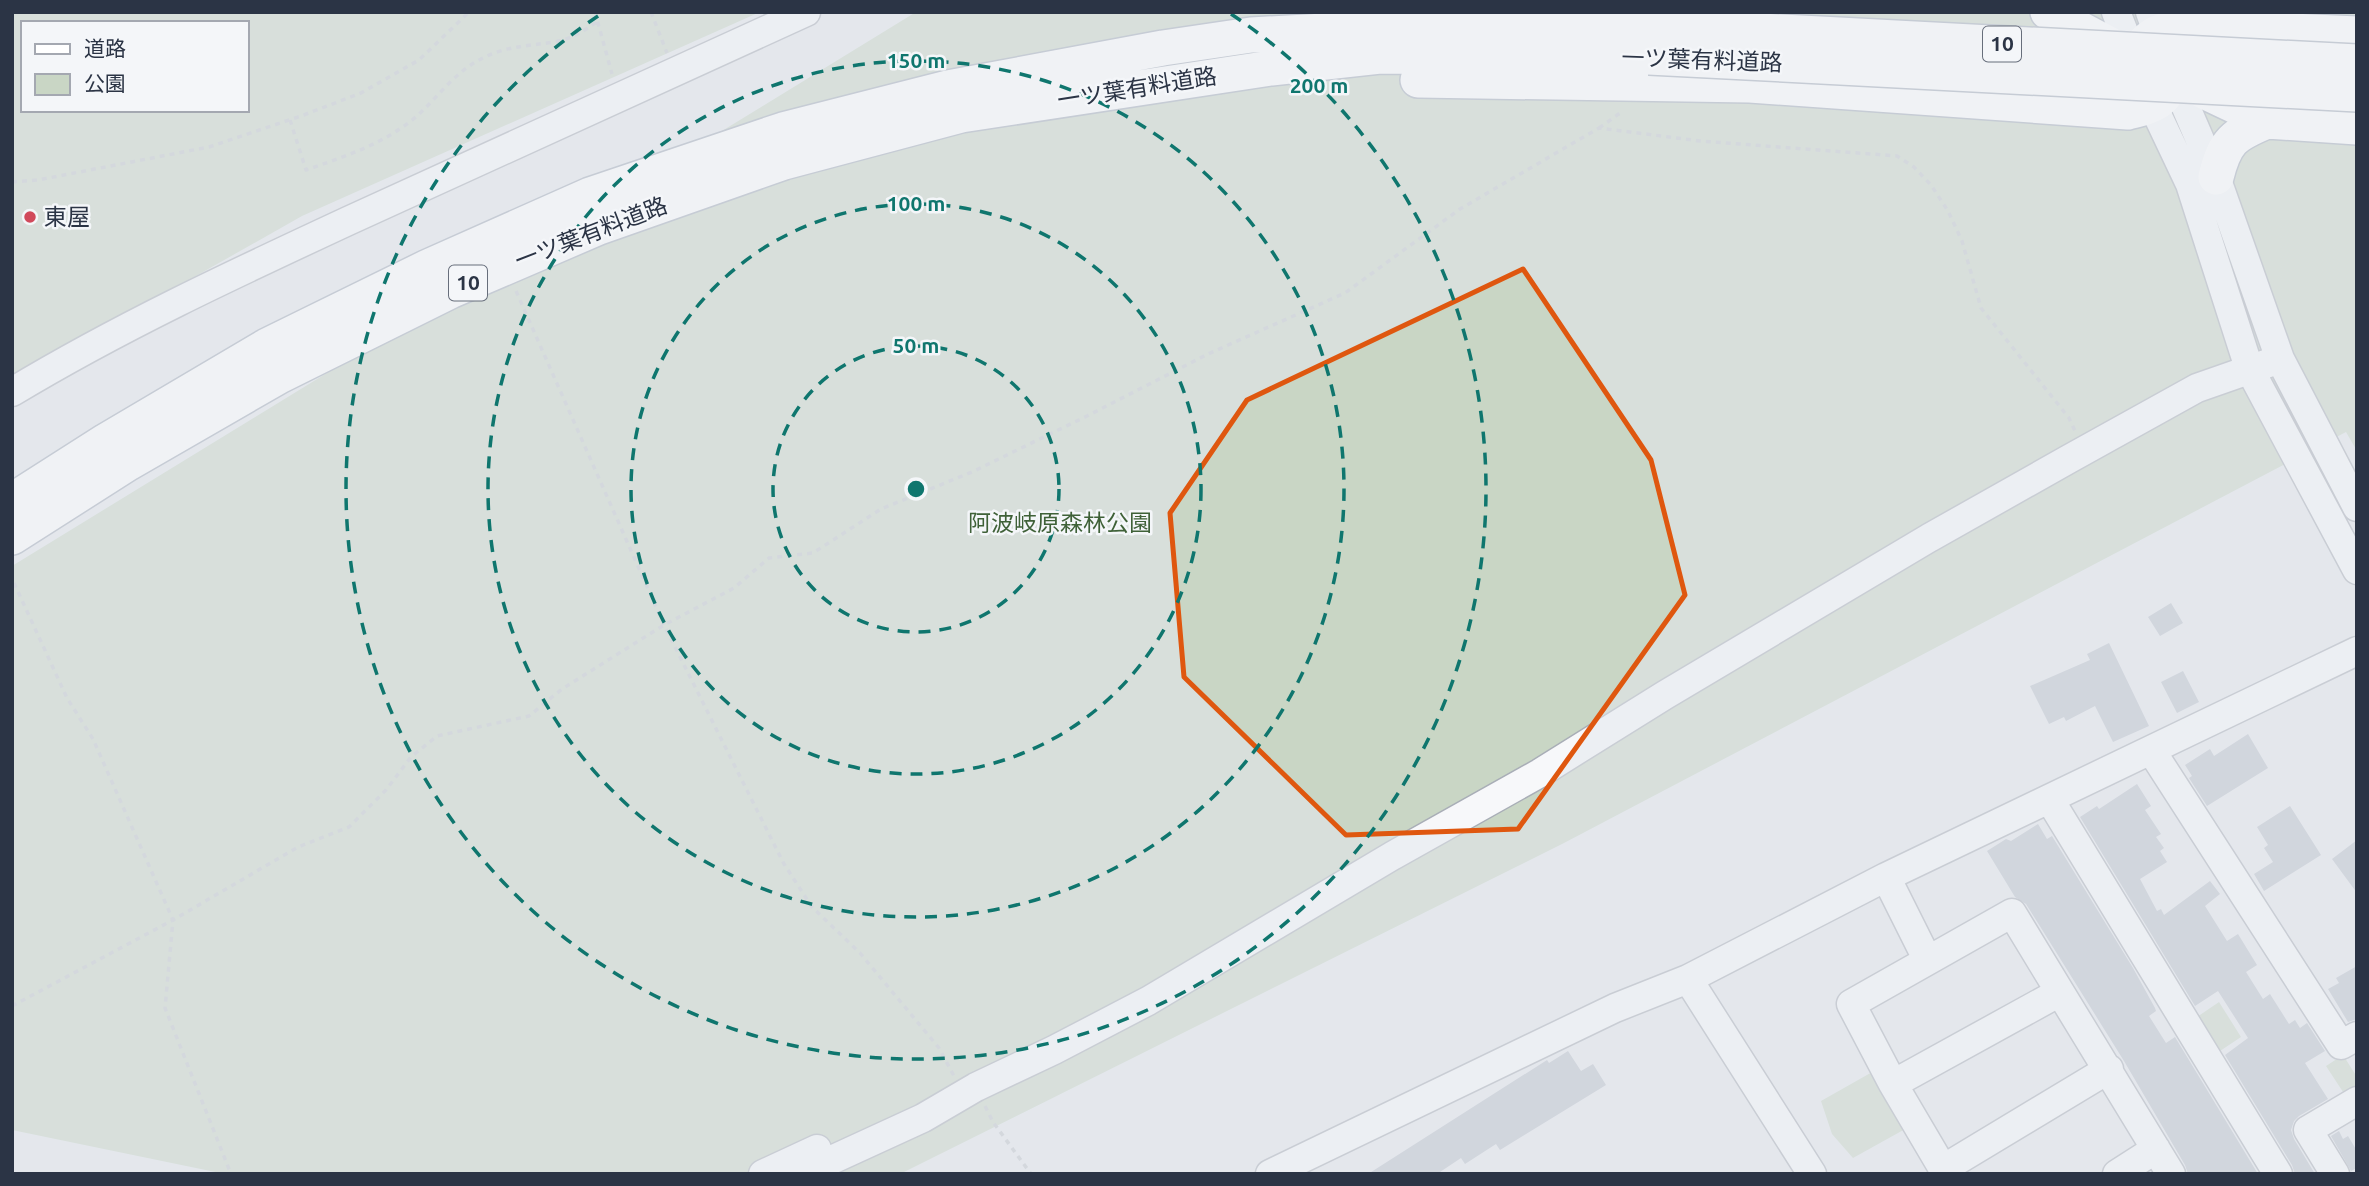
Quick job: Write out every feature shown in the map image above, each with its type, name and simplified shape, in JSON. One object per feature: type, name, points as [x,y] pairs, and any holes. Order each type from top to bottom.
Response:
[{"type":"main road","points":[[1251,35],[1296,17],[1339,12]]},
{"type":"main road","points":[[2047,12],[2173,77],[2267,121],[2357,127]]},
{"type":"main road","points":[[2134,57],[2154,22],[2182,26],[2357,34]]},
{"type":"main road","name":"一ツ葉有料道路","points":[[12,501],[106,441],[267,346],[428,267],[590,195],[783,130],[948,88],[1163,48],[1251,35],[1432,25],[2357,94]]},
{"type":"main road","name":"一ツ葉有料道路","points":[[12,537],[128,463],[279,376],[450,291],[599,226],[785,162],[961,115],[1272,68],[1380,56],[1648,41],[2357,62]]},
{"type":"main road","points":[[1272,68],[1353,79],[1750,85],[2128,112],[2153,106],[2169,92],[2173,77]]},
{"type":"main road","points":[[2216,177],[2222,153],[2229,143],[2241,132],[2267,121]]},
{"type":"street","points":[[12,392],[79,352],[218,282],[806,12]]},
{"type":"street","points":[[2116,12],[2153,106],[2190,184],[2249,369],[2357,570]]},
{"type":"street","points":[[2154,22],[2173,77],[2216,177],[2280,359],[2357,507]]},
{"type":"street","points":[[801,1174],[923,1118],[975,1087],[1054,1050],[1147,1001],[1392,856],[1540,773],[1665,695],[1929,538],[2197,388],[2280,359]]},
{"type":"street","points":[[1270,1174],[1615,1008],[1688,979],[1886,877],[2357,651]]},
{"type":"street","points":[[2151,750],[2341,1045],[2357,1036]]},
{"type":"street","points":[[2050,800],[2278,1174]]},
{"type":"street","points":[[1886,877],[1927,959]]},
{"type":"street","points":[[2109,1069],[1944,1171],[1893,1084],[1851,1004],[2012,913],[2109,1069],[2171,1174]]},
{"type":"street","points":[[1688,979],[1812,1174]]},
{"type":"street","points":[[1893,1084],[2060,992]]},
{"type":"street","points":[[763,1174],[924,1101],[975,1087]]},
{"type":"street","points":[[2335,1174],[2308,1130],[2357,1101]]},
{"type":"street","points":[[2117,1174],[2157,1149]]},
{"type":"path","points":[[12,182],[38,180],[209,147],[289,120],[361,93],[419,60],[470,12]]},
{"type":"path","points":[[651,12],[669,58]]},
{"type":"path","points":[[289,120],[306,170],[346,157],[383,141],[402,128],[461,72],[480,59],[507,48],[556,42],[579,34],[597,21],[596,13]]},
{"type":"path","points":[[12,1006],[173,920],[298,847],[349,827],[386,790],[411,757],[437,736],[529,716],[562,689],[664,625],[734,588],[769,558],[813,553],[881,509],[972,472],[1208,354],[1345,293],[1460,209],[1599,128],[1700,141],[1897,156],[1931,185],[1948,211],[1962,241],[1981,308],[2069,418],[2086,450]]},
{"type":"path","points":[[512,283],[664,625],[784,864],[812,906],[860,953],[939,1048],[952,1075],[975,1087],[993,1122],[1031,1174]]},
{"type":"path","points":[[14,583],[67,698],[93,739],[173,920],[165,1008],[193,1085],[231,1174]]},
{"type":"highlighted area","points":[[1523,269],[1651,460],[1685,595],[1518,829],[1346,835],[1184,677],[1170,513],[1247,400]]},
{"type":"green space","points":[[12,12],[760,12],[302,216],[12,380]]},
{"type":"green space","name":"阿波岐原森林公園","points":[[916,12],[2357,12],[2357,451],[2346,432],[1564,843],[900,1174],[225,1174],[12,1130],[12,566]]},
{"type":"green space","points":[[2219,1002],[2241,1037],[2220,1051],[2197,1017]]},
{"type":"green space","points":[[2343,1055],[2357,1077],[2357,1088],[2345,1095],[2326,1066]]},
{"type":"green space","points":[[1874,1071],[1907,1128],[1853,1158],[1832,1134],[1821,1101]]},
{"type":"building","points":[[2171,603],[2183,623],[2160,636],[2148,617]]},
{"type":"building","points":[[2109,643],[2149,726],[2113,742],[2095,706],[2066,721],[2064,717],[2049,724],[2030,686],[2090,660],[2087,654]]},
{"type":"building","points":[[2183,671],[2199,702],[2177,713],[2161,682]]},
{"type":"building","points":[[2248,734],[2268,768],[2207,806],[2189,778],[2192,776],[2185,765],[2210,749],[2214,756]]},
{"type":"building","points":[[2137,784],[2151,806],[2145,810],[2161,834],[2156,837],[2164,848],[2160,851],[2167,862],[2140,879],[2157,911],[2161,909],[2164,915],[2210,881],[2220,894],[2205,906],[2227,941],[2238,934],[2257,965],[2246,972],[2263,999],[2270,994],[2289,1024],[2295,1020],[2300,1028],[2307,1023],[2325,1051],[2305,1063],[2328,1099],[2299,1116],[2291,1130],[2315,1174],[2295,1174],[2225,1055],[2248,1038],[2218,991],[2195,1006],[2080,817],[2097,806],[2099,809]]},
{"type":"building","points":[[2290,806],[2321,855],[2264,891],[2254,874],[2273,862],[2264,848],[2268,845],[2257,827]]},
{"type":"building","points":[[2038,824],[2047,839],[2052,836],[2133,968],[2156,1011],[2149,1016],[2166,1043],[2175,1037],[2258,1174],[2188,1174],[2124,1061],[2026,904],[2015,897],[1987,851],[2006,839],[2011,841]]},
{"type":"building","points":[[2357,840],[2357,893],[2332,859]]},
{"type":"building","points":[[2357,966],[2357,1019],[2348,1022],[2328,989],[2339,983],[2336,978]]},
{"type":"building","points":[[1568,1051],[1581,1071],[1593,1064],[1606,1085],[1500,1150],[1496,1144],[1465,1164],[1461,1158],[1437,1174],[1368,1174],[1547,1060],[1549,1063]]},
{"type":"building","points":[[2339,1131],[2343,1139],[2348,1136],[2357,1151],[2357,1168],[2351,1171],[2331,1136]]},
{"type":"place","name":"東屋","points":[[30,217]]}]
